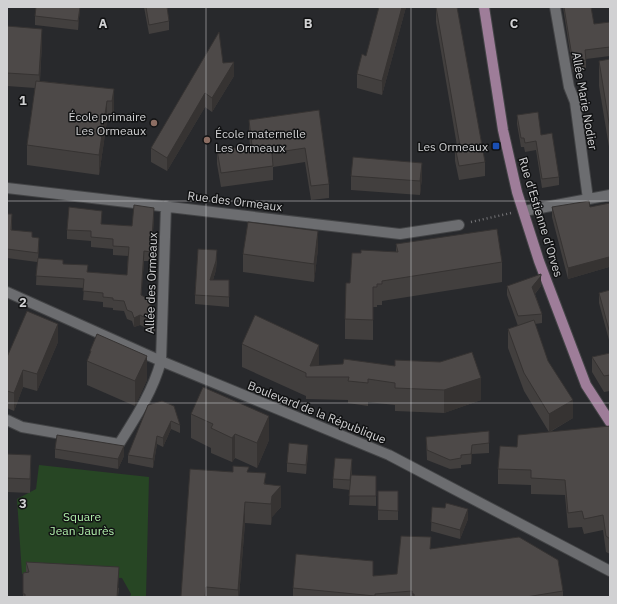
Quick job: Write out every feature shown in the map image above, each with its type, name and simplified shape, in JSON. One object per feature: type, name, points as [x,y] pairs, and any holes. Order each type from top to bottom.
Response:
[{"type":"main road","name":"Rue d'Estienne d'Orves","points":[[484,7],[503,130],[524,211],[540,261],[586,385],[610,422]]},
{"type":"street","name":"Allée Marie Nodier","points":[[555,7],[569,87],[575,102],[588,199]]},
{"type":"street","name":"Rue des Ormeaux","points":[[7,188],[400,234],[458,225]]},
{"type":"street","points":[[524,211],[610,195]]},
{"type":"street","name":"Allée des Ormeaux","points":[[7,420],[22,426],[119,444],[144,404],[158,374],[161,361],[166,206]]},
{"type":"street","name":"Boulevard de la République","points":[[7,292],[161,361],[389,455],[610,571]]},
{"type":"path","points":[[458,225],[524,211]]},
{"type":"green space","name":"Square Jean Jaurès","points":[[39,465],[149,477],[146,597],[130,597],[131,594],[122,578],[22,574],[17,499],[36,489]]},
{"type":"building","points":[[36,7],[80,7],[78,21],[35,16]]},
{"type":"building","points":[[146,7],[167,7],[169,21],[149,25]]},
{"type":"building","points":[[379,7],[402,7],[382,81],[357,74],[362,54],[366,56]]},
{"type":"building","points":[[436,7],[457,7],[485,162],[459,166],[455,147],[460,146]]},
{"type":"building","points":[[564,7],[591,7],[594,24],[610,22],[610,47],[585,50],[586,60],[573,63]]},
{"type":"building","points":[[7,26],[42,29],[39,75],[7,73]]},
{"type":"building","points":[[219,32],[223,63],[234,62],[212,98],[205,93],[167,158],[151,148]]},
{"type":"building","points":[[610,59],[610,129],[599,61]]},
{"type":"building","points":[[36,81],[114,89],[112,101],[107,101],[99,155],[27,145]]},
{"type":"building","points":[[319,110],[329,184],[311,186],[305,148],[272,153],[273,166],[221,173],[217,150],[252,146],[249,120]]},
{"type":"building","points":[[538,112],[541,135],[552,133],[559,177],[542,179],[536,141],[525,143],[524,138],[521,138],[517,115]]},
{"type":"building","points":[[353,157],[422,163],[420,181],[351,176]]},
{"type":"building","points":[[589,201],[590,207],[610,203],[610,259],[609,257],[568,268],[552,207]]},
{"type":"building","points":[[134,205],[154,208],[151,252],[144,251],[141,295],[152,301],[149,307],[155,323],[140,315],[134,318],[132,312],[127,310],[124,301],[103,297],[103,293],[83,291],[84,279],[36,276],[38,258],[63,260],[63,264],[88,265],[87,272],[127,275],[129,247],[113,246],[113,239],[91,237],[91,231],[67,230],[69,207],[102,211],[101,224],[132,226]]},
{"type":"building","points":[[7,214],[12,214],[11,230],[32,232],[32,237],[39,238],[38,253],[7,249]]},
{"type":"building","points":[[248,222],[318,231],[314,264],[243,254]]},
{"type":"building","points":[[497,229],[502,262],[382,281],[382,284],[377,284],[377,287],[373,287],[373,320],[345,319],[346,283],[350,283],[352,253],[361,253],[361,250],[398,252],[396,244]]},
{"type":"building","points":[[198,249],[217,250],[216,261],[210,280],[229,280],[229,297],[195,295]]},
{"type":"building","points":[[541,274],[532,287],[542,314],[518,316],[507,286]]},
{"type":"building","points":[[610,290],[610,330],[609,330],[599,293]]},
{"type":"building","points":[[27,311],[58,324],[37,374],[23,370],[14,393],[7,391],[7,357]]},
{"type":"building","points":[[255,315],[319,345],[310,366],[343,364],[344,359],[395,366],[395,360],[440,362],[472,352],[481,378],[444,390],[395,388],[395,383],[368,379],[368,383],[348,381],[349,377],[306,377],[306,373],[242,344]]},
{"type":"building","points":[[534,320],[548,361],[573,400],[549,414],[524,373],[508,329]]},
{"type":"building","points":[[97,334],[147,356],[135,381],[87,361]]},
{"type":"building","points":[[610,353],[610,375],[604,376],[592,357]]},
{"type":"building","points":[[203,387],[269,416],[257,443],[235,434],[232,438],[211,428],[213,424],[191,414]]},
{"type":"building","points":[[162,401],[174,406],[180,425],[171,421],[163,438],[157,436],[153,459],[128,455],[148,405]]},
{"type":"building","points":[[610,426],[610,539],[606,536],[603,515],[584,519],[582,511],[568,513],[565,480],[531,478],[531,470],[498,469],[500,446],[517,447],[518,435]]},
{"type":"building","points":[[489,431],[489,443],[472,445],[471,454],[461,455],[461,458],[450,460],[427,450],[426,437]]},
{"type":"building","points":[[57,435],[124,446],[118,459],[55,449]]},
{"type":"building","points":[[289,443],[308,445],[306,465],[287,463]]},
{"type":"building","points":[[7,454],[31,455],[30,479],[7,478]]},
{"type":"building","points":[[335,458],[352,459],[350,480],[333,479]]},
{"type":"building","points":[[233,466],[249,467],[247,472],[266,473],[264,484],[281,486],[272,496],[271,504],[245,502],[238,590],[206,587],[205,597],[174,597],[181,596],[190,469],[233,472]]},
{"type":"building","points":[[351,475],[376,476],[376,496],[349,496]]},
{"type":"building","points":[[378,491],[398,491],[398,511],[378,510]]},
{"type":"building","points":[[446,503],[468,509],[460,530],[431,522],[432,507],[445,508]]},
{"type":"building","points":[[401,536],[431,537],[430,549],[519,537],[558,560],[563,591],[526,597],[414,597],[412,591],[375,594],[375,596],[293,588],[296,554],[373,561],[373,576],[397,574]]},
{"type":"building","points":[[26,562],[119,567],[117,597],[25,597],[25,594],[23,594],[23,573],[29,572]]},
{"type":"place","name":"École primaire Les Ormeaux","points":[[154,123]]},
{"type":"place","name":"École maternelle Les Ormeaux","points":[[207,140]]},
{"type":"place","name":"Les Ormeaux","points":[[496,146]]}]
